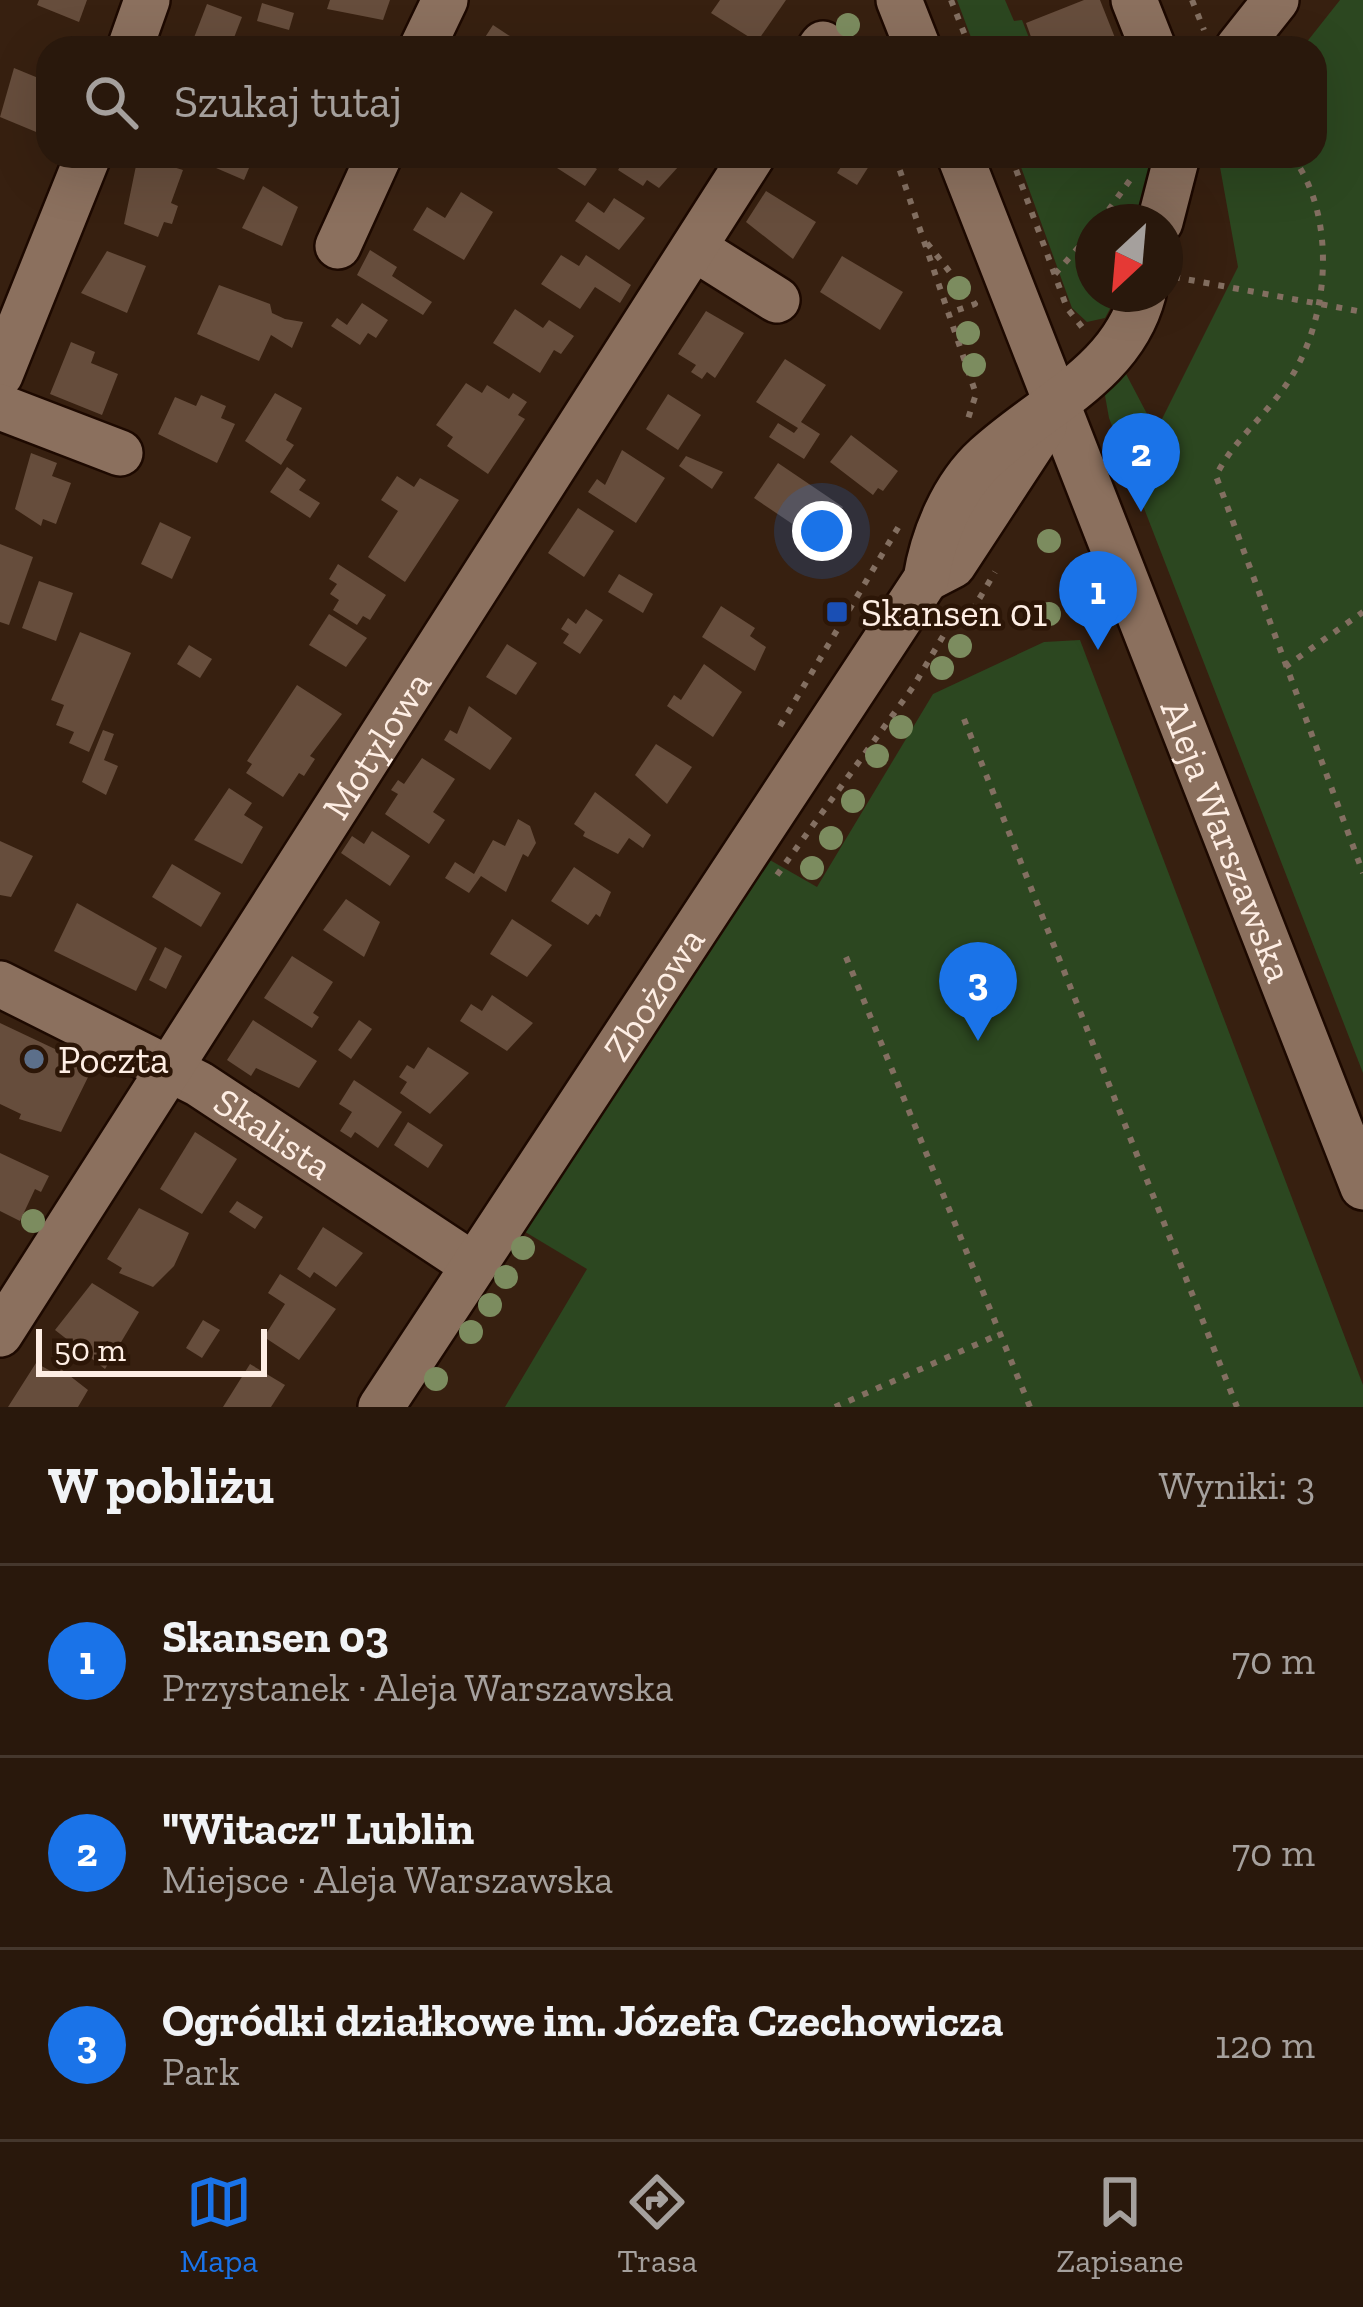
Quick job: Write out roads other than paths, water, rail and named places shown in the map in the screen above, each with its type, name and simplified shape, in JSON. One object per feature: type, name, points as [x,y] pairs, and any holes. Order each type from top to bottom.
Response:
[{"type":"street","points":[[134,36],[147,0]]},
{"type":"street","points":[[428,36],[445,0]]},
{"type":"street","points":[[899,0],[913,36]]},
{"type":"street","points":[[1134,0],[1148,36]]},
{"type":"street","points":[[1232,36],[1276,0]]},
{"type":"street","points":[[0,375],[83,168]]},
{"type":"street","points":[[338,246],[374,168]]},
{"type":"street","name":"Motylowa","points":[[0,1334],[744,168]]},
{"type":"street","name":"Aleja Warszawska","points":[[966,168],[1361,1176]]},
{"type":"street","points":[[1165,204],[1174,168]]},
{"type":"street","points":[[694,248],[777,300]]},
{"type":"street","points":[[1058,403],[1118,348],[1138,312]]},
{"type":"street","name":"Zbożowa","points":[[926,579],[953,565],[1058,403]]},
{"type":"street","name":"Zbożowa","points":[[380,1407],[926,579],[933,537],[983,459],[1058,403]]},
{"type":"street","points":[[0,406],[120,453]]},
{"type":"street","name":"Skalista","points":[[0,984],[168,1066],[473,1265]]},
{"type":"place","name":"\"Witacz\" Lublin","points":[[1141,512]]},
{"type":"place","name":"Skansen 01","points":[[837,612]]},
{"type":"place","name":"Skansen 03","points":[[1098,650]]},
{"type":"place","name":"Ogródki działkowe im. Józefa Czechowicza","points":[[978,1041]]},
{"type":"place","name":"Poczta","points":[[34,1059]]}]
